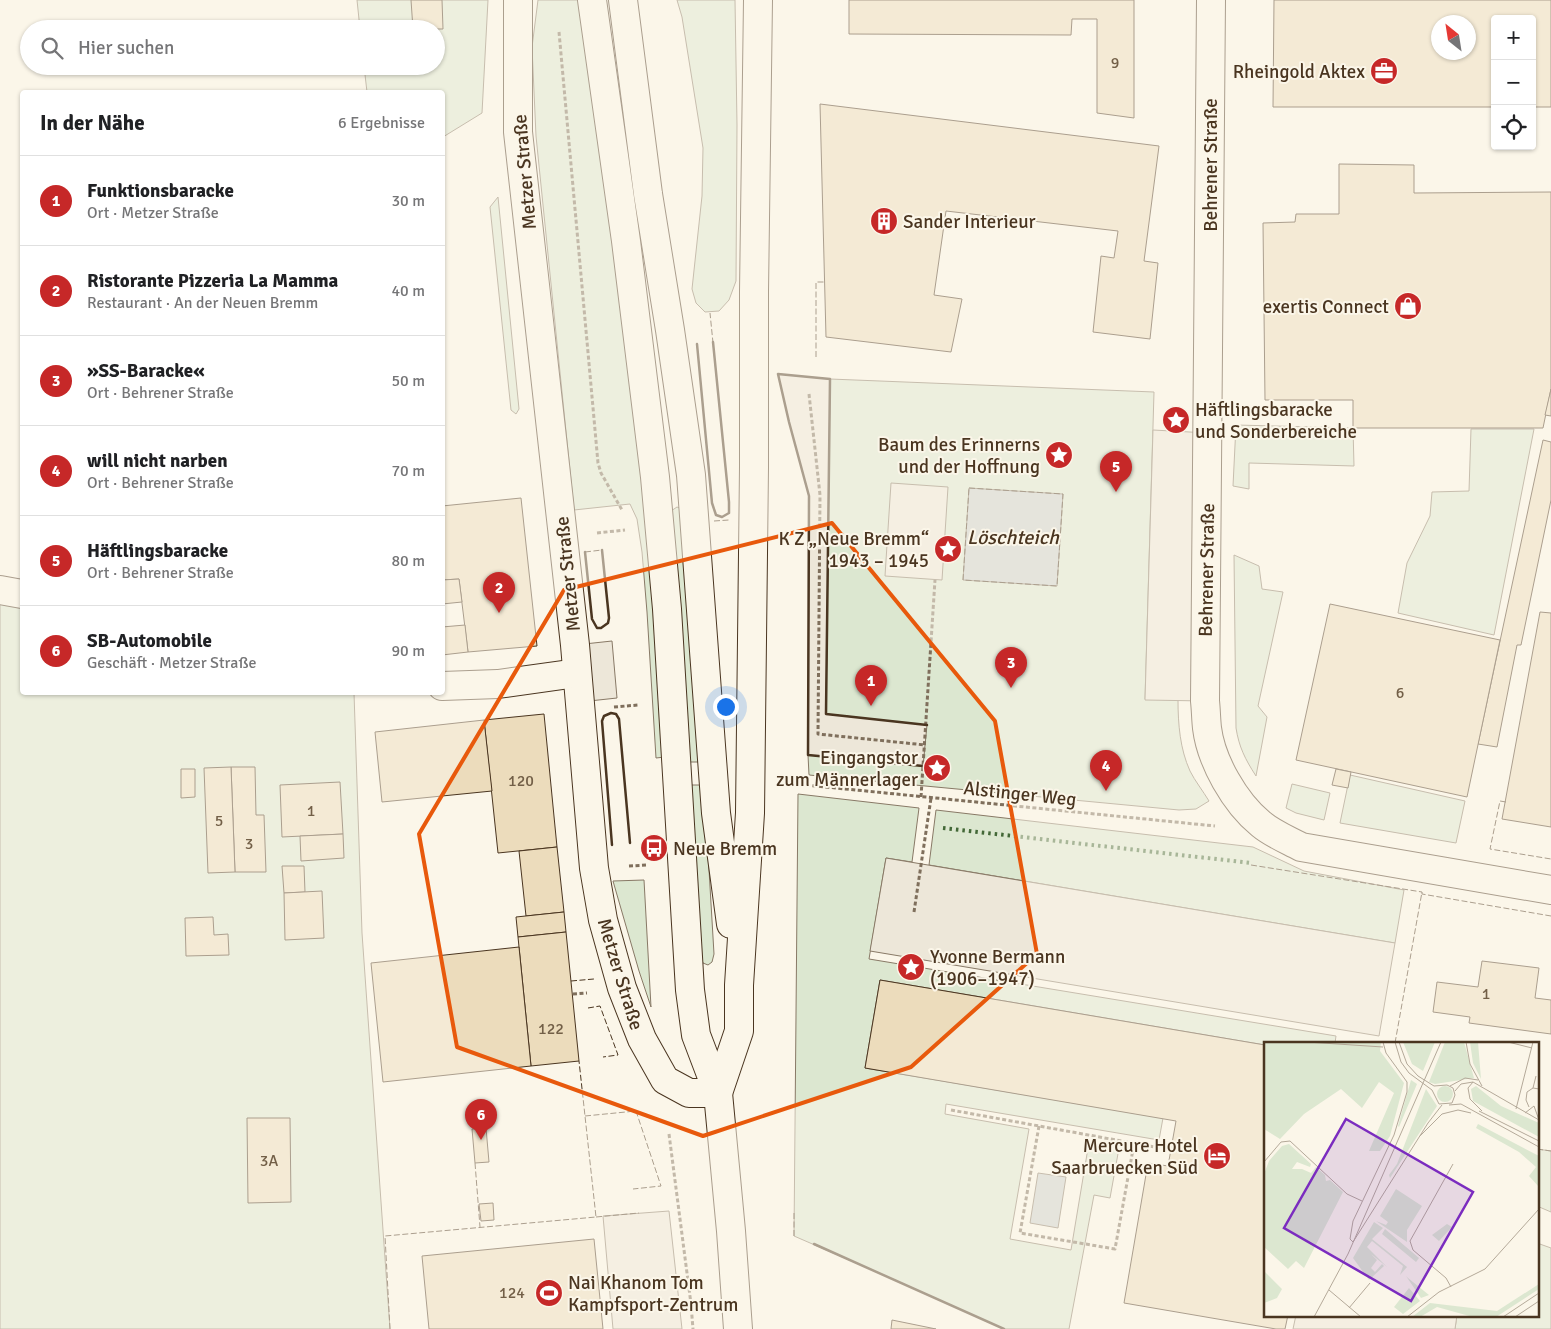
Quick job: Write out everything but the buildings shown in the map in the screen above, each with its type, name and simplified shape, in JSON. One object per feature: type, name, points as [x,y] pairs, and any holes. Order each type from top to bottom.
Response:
[{"type":"main road","name":"Metzer Straße","points":[[518,0],[518,132],[577,673],[594,868],[603,920],[622,988],[642,1039],[665,1080],[689,1093],[718,1093]]},
{"type":"main road","points":[[592,0],[626,241],[655,477],[668,609],[690,990],[696,1036],[718,1093],[738,1329]]},
{"type":"main road","points":[[623,0],[648,194],[691,475],[716,814],[739,985]]},
{"type":"main road","points":[[718,1093],[739,1031],[739,985],[750,788],[758,0]]},
{"type":"main road","name":"Behrener Straße","points":[[1211,0],[1205,701],[1207,729],[1215,756],[1225,780],[1240,803],[1261,824],[1301,847],[1551,890]]},
{"type":"main road","points":[[0,590],[20,594]]},
{"type":"main road","points":[[445,686],[498,684],[577,673]]},
{"type":"path","points":[[559,30],[598,463],[601,473],[624,513]]},
{"type":"path","points":[[809,394],[820,495],[818,734],[925,745]]},
{"type":"path","points":[[590,533],[629,530]]},
{"type":"path","points":[[921,797],[935,580]]},
{"type":"path","points":[[607,708],[644,705]]},
{"type":"path","name":"Alstinger Weg","points":[[806,785],[1230,828],[1261,824]]},
{"type":"path","points":[[914,912],[931,798]]},
{"type":"path","points":[[624,867],[650,865]]},
{"type":"path","points":[[573,994],[584,993]]},
{"type":"path","points":[[951,1110],[1171,1150]]},
{"type":"path","points":[[1039,1126],[1020,1233],[1115,1249],[1134,1144]]},
{"type":"path","points":[[669,1134],[691,1304],[692,1329]]},
{"type":"highlighted area","points":[[832,523],[995,721],[1037,954],[911,1067],[703,1136],[457,1047],[419,834],[564,590]]},
{"type":"green space","points":[[357,0],[488,0],[482,113],[445,136],[445,90],[367,90],[365,75],[445,75],[445,20],[359,20]]},
{"type":"green space","points":[[538,0],[582,0],[644,479],[665,757],[656,758],[647,612],[637,519],[630,504],[574,510],[536,136],[532,47]]},
{"type":"green space","points":[[677,0],[735,0],[737,125],[736,281],[729,300],[719,311],[705,312],[696,303],[692,289],[702,196],[703,148],[682,17]]},
{"type":"green space","points":[[498,197],[519,409],[516,414],[511,410],[490,207]]},
{"type":"green space","points":[[830,379],[1154,392],[1145,699],[1178,700],[1179,727],[1184,754],[1190,771],[1209,801],[1196,809],[1179,810],[809,775],[808,755],[923,766],[926,725],[826,714]]},
{"type":"green space","points":[[1236,425],[1353,428],[1354,466],[1249,463],[1249,489],[1233,486]]},
{"type":"green space","points":[[1471,429],[1534,429],[1494,635],[1398,613],[1407,563],[1430,516],[1432,492],[1469,491]]},
{"type":"green space","points":[[677,507],[682,509],[702,762],[688,762],[671,511]]},
{"type":"green space","points":[[1234,555],[1259,566],[1262,589],[1283,592],[1258,706],[1267,717],[1256,776],[1243,753],[1236,728]]},
{"type":"green space","points":[[0,599],[20,604],[20,695],[354,695],[362,933],[390,1329],[0,1329]]},
{"type":"green space","points":[[1350,775],[1465,801],[1456,843],[1340,823]]},
{"type":"green space","points":[[1292,784],[1330,793],[1324,820],[1296,813],[1286,808]]},
{"type":"green space","points":[[689,785],[704,785],[714,954],[712,962],[708,965],[703,963],[699,956]]},
{"type":"green space","points":[[798,794],[919,808],[912,862],[886,858],[869,959],[1336,1036],[1335,1042],[1264,1042],[1264,1045],[880,980],[865,1068],[1163,1118],[1159,1140],[946,1104],[945,1114],[1029,1129],[1010,1239],[1071,1250],[1089,1142],[1119,1148],[1110,1198],[1094,1195],[1069,1329],[1004,1329],[794,1236]]},
{"type":"green space","points":[[936,810],[1253,847],[1304,871],[1404,890],[1395,943],[929,865]]},
{"type":"green space","points":[[644,880],[651,1007],[613,881]]},
{"type":"green space","points":[[1538,1149],[1551,1151],[1551,1212],[1538,1206]]},
{"type":"green space","points":[[1538,1243],[1551,1248],[1551,1329],[1455,1329],[1457,1316],[1538,1316]]},
{"type":"shaded area","points":[[778,374],[830,379],[826,714],[927,725],[923,766],[808,755],[809,496]]},
{"type":"shaded area","points":[[1153,430],[1208,433],[1205,701],[1145,700]]},
{"type":"shaded area","points":[[891,483],[948,487],[942,580],[885,576]]},
{"type":"shaded area","points":[[612,641],[617,698],[580,702],[575,645]]},
{"type":"shaded area","points":[[886,858],[1395,943],[1379,1036],[870,951]]},
{"type":"shaded area","points":[[669,1211],[682,1329],[613,1329],[603,1216]]},
{"type":"shaded area","points":[[1296,1316],[1457,1316],[1455,1329],[1293,1329]]},
{"type":"water","name":"Löschteich","points":[[969,488],[1063,494],[1057,586],[963,580]]},
{"type":"water","points":[[1038,1173],[1066,1177],[1058,1228],[1030,1223]]},
{"type":"hedge","points":[[943,828],[1251,863]]},
{"type":"fence","points":[[816,357],[816,282],[825,282]]},
{"type":"fence","points":[[697,344],[712,503],[716,515],[722,517],[729,513],[729,502],[710,313]]},
{"type":"fence","points":[[969,488],[1063,494],[1057,586],[963,580],[969,488]]},
{"type":"fence","points":[[714,521],[729,520]]},
{"type":"fence","points":[[585,552],[602,550]]},
{"type":"fence","points":[[1506,802],[1500,801],[1490,849],[1551,859]]},
{"type":"fence","points":[[1251,865],[1422,892]]},
{"type":"fence","points":[[1395,1042],[1422,892],[1422,894],[1551,916]]},
{"type":"fence","points":[[571,981],[594,979]]},
{"type":"fence","points":[[588,1008],[600,1006],[618,1055],[603,1057]]},
{"type":"fence","points":[[390,1329],[385,1236],[596,1217],[579,1061]]},
{"type":"fence","points":[[585,1116],[636,1111],[661,1186],[633,1189]]},
{"type":"fence","points":[[1538,1149],[1551,1151]]},
{"type":"fence","points":[[475,1163],[480,1227]]},
{"type":"fence","points":[[596,1217],[639,1213]]},
{"type":"fence","points":[[794,1213],[794,1236]]},
{"type":"wall","points":[[697,344],[712,503],[716,515],[722,517],[729,513],[729,502],[713,342]]},
{"type":"wall","points":[[923,766],[808,755],[809,496],[778,374],[830,379],[826,714],[927,725]]},
{"type":"wall","points":[[585,552],[592,619],[597,628],[601,628],[608,623],[609,618],[602,550]]},
{"type":"wall","points":[[612,845],[602,721],[604,716],[611,713],[616,714],[619,719],[630,843]]},
{"type":"wall","points":[[814,1244],[1004,1329]]},
{"type":"place","name":"Rheingold Aktex","points":[[1384,71]]},
{"type":"place","name":"Sander Interieur","points":[[884,221]]},
{"type":"place","name":"exertis Connect","points":[[1408,306]]},
{"type":"place","name":"Häftlingsbaracke und Sonderbereiche","points":[[1176,420]]},
{"type":"place","name":"Baum des Erinnerns und der Hoffnung","points":[[1059,455]]},
{"type":"place","name":"Häftlingsbaracke","points":[[1116,492]]},
{"type":"place","name":"K Z „Neue Bremm“ 1943 – 1945","points":[[948,549]]},
{"type":"place","name":"Ristorante Pizzeria La Mamma","points":[[499,613]]},
{"type":"place","name":"»SS-Baracke«","points":[[1011,688]]},
{"type":"place","name":"Funktionsbaracke","points":[[871,706]]},
{"type":"place","name":"Eingangstor zum Männerlager","points":[[937,768]]},
{"type":"place","name":"will nicht narben","points":[[1106,791]]},
{"type":"place","name":"Neue Bremm","points":[[654,848]]},
{"type":"place","name":"Yvonne Bermann (1906–1947)","points":[[911,967]]},
{"type":"place","name":"SB-Automobile","points":[[481,1140]]},
{"type":"place","name":"Mercure Hotel Saarbruecken Süd","points":[[1217,1156]]},
{"type":"place","name":"Nai Khanom Tom Kampfsport-Zentrum","points":[[549,1293]]}]
